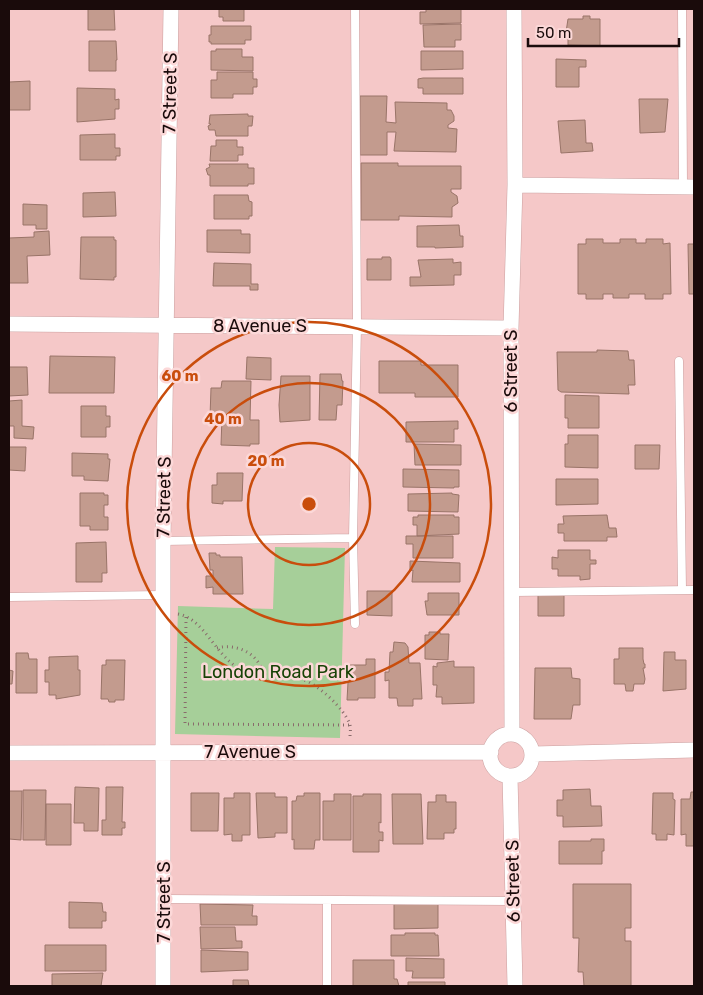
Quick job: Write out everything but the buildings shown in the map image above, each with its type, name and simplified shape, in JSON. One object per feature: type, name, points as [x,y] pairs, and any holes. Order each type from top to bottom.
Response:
[{"type":"street","name":"7 Street S","points":[[164,986],[163,541],[171,9]]},
{"type":"street","name":"6 Street S","points":[[512,734],[511,328],[515,185],[514,9]]},
{"type":"street","points":[[515,185],[689,187]]},
{"type":"street","name":"8 Avenue S","points":[[9,324],[511,328]]},
{"type":"street","points":[[512,734],[528,741],[532,761],[524,772],[510,776],[504,774],[493,765],[491,752],[497,740],[502,736],[512,734]]},
{"type":"street","points":[[532,754],[694,750]]},
{"type":"street","name":"7 Avenue S","points":[[9,753],[491,752]]},
{"type":"street","name":"6 Street S","points":[[510,776],[516,986]]},
{"type":"lane","points":[[355,9],[357,326],[353,538],[355,624]]},
{"type":"lane","points":[[682,9],[689,187]]},
{"type":"lane","points":[[680,361],[682,590]]},
{"type":"lane","points":[[163,541],[353,538]]},
{"type":"lane","points":[[512,592],[694,590]]},
{"type":"lane","points":[[9,597],[163,595]]},
{"type":"lane","points":[[164,899],[514,901]]},
{"type":"lane","points":[[327,900],[327,986]]},
{"type":"path","points":[[163,612],[182,614],[205,633],[224,658],[236,666],[251,673],[303,680],[317,688],[335,704],[350,725],[350,752]]},
{"type":"path","points":[[186,617],[185,724],[350,725]]},
{"type":"path","points":[[217,648],[235,648],[250,653],[260,662],[264,675]]},
{"type":"green space","name":"London Road Park","points":[[275,547],[345,548],[340,738],[175,734],[178,606],[273,609]]}]
